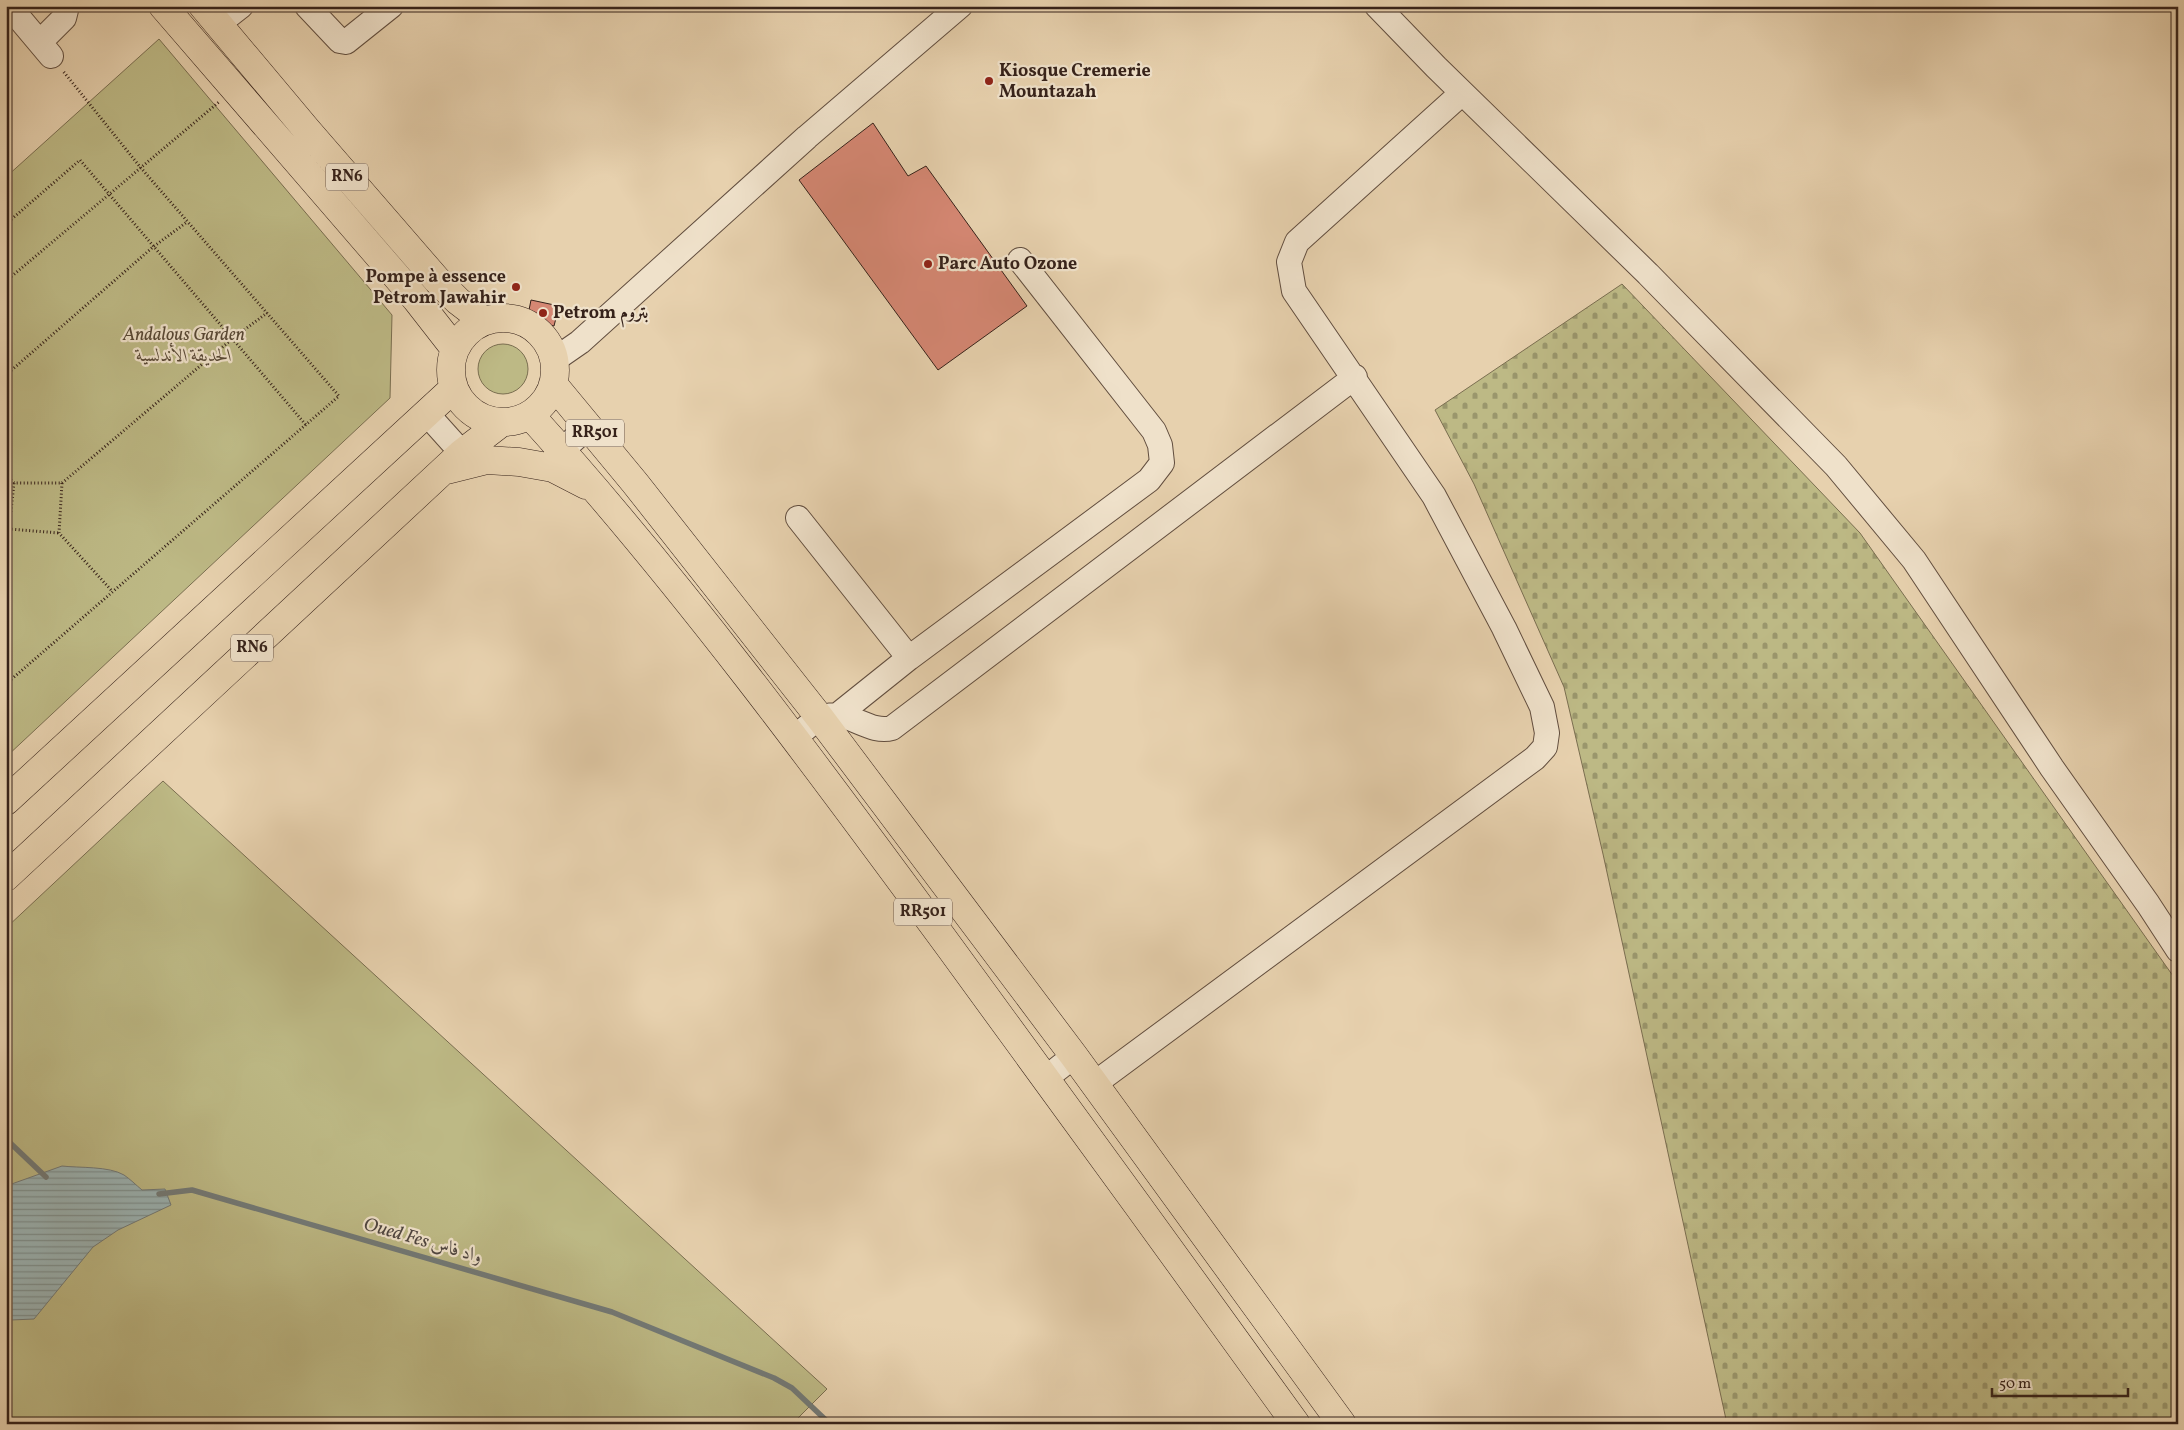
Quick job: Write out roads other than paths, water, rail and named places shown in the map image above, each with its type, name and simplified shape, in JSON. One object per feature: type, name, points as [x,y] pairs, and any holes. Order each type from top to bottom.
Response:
[{"type":"main road","name":"RN6","points":[[163,6],[416,299],[455,349]]},
{"type":"main road","name":"RN6","points":[[211,15],[359,192],[458,301],[484,322]]},
{"type":"main road","points":[[501,423],[490,421],[472,412],[458,397],[450,375],[455,349],[472,328],[496,318],[510,318],[522,322],[533,328],[543,337],[553,372]]},
{"type":"main road","name":"RN6","points":[[6,877],[452,462],[501,423],[516,421],[530,415],[545,401],[553,372]]},
{"type":"main road","name":"RR501","points":[[553,372],[589,426],[830,716],[1094,1084],[1342,1424]]},
{"type":"main road","points":[[6,801],[454,388]]},
{"type":"main road","name":"RR501","points":[[530,415],[597,491],[794,738],[1099,1150],[1296,1424]]},
{"type":"main road","points":[[452,462],[487,460],[519,462],[553,468],[597,491]]},
{"type":"main road","points":[[1099,1150],[1124,1125]]},
{"type":"street","points":[[9,6],[46,49],[64,18],[67,6]]},
{"type":"street","points":[[211,15],[241,6]]},
{"type":"street","points":[[307,6],[340,40],[346,42],[391,6]]},
{"type":"street","points":[[553,372],[580,342],[807,137],[960,6]]},
{"type":"street","points":[[1377,6],[1462,93],[1648,274],[1842,473],[1914,560],[2052,768],[2148,904],[2178,950]]},
{"type":"street","points":[[1094,1084],[1535,758],[1545,746],[1547,733],[1542,707],[1504,628],[1434,496],[1294,291],[1289,262],[1297,242],[1462,93]]},
{"type":"street","points":[[794,738],[830,716],[1149,480],[1162,463],[1160,445],[1154,431],[1020,260]]},
{"type":"street","points":[[416,299],[438,280]]},
{"type":"street","points":[[830,716],[877,729],[892,728],[1354,377]]},
{"type":"street","points":[[427,414],[452,462]]},
{"type":"street","points":[[562,450],[589,426]]},
{"type":"street","points":[[798,518],[909,658]]},
{"type":"street","points":[[1046,1078],[1074,1056]]},
{"type":"water","points":[[62,1166],[118,1172],[142,1190],[165,1189],[171,1205],[118,1230],[93,1247],[34,1319],[11,1320],[6,1318],[6,1186]]},
{"type":"waterway","name":"Oued Fes واد فاس","points":[[6,1139],[46,1177]]},
{"type":"waterway","name":"Oued Fes واد فاس","points":[[159,1194],[192,1190],[612,1312],[774,1378],[792,1388],[830,1424]]},
{"type":"place","name":"Kiosque Cremerie Mountazah","points":[[989,81]]},
{"type":"place","name":"Parc Auto Ozone","points":[[928,264]]},
{"type":"place","name":"Pompe à essence Petrom Jawahir","points":[[516,287]]},
{"type":"place","name":"Petrom بتروم","points":[[543,313]]},
{"type":"park label","name":"Andalous Garden الحديقة الأندلسية","points":[[184,345]]}]
